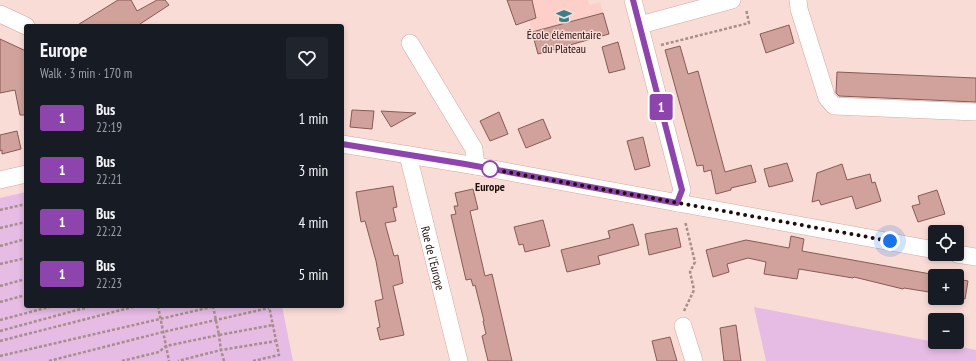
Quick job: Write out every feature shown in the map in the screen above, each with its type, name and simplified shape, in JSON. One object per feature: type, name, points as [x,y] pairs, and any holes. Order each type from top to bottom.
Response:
[{"type":"street","points":[[633,0],[682,190],[679,203]]},
{"type":"street","points":[[640,25],[698,4],[732,0]]},
{"type":"street","points":[[798,0],[799,9],[827,98],[834,106],[976,112]]},
{"type":"street","points":[[0,14],[24,25]]},
{"type":"street","points":[[410,43],[474,149],[476,166]]},
{"type":"street","points":[[344,144],[476,166],[928,249]]},
{"type":"street","name":"Rue de l'Europe","points":[[408,155],[459,361]]},
{"type":"street","points":[[0,180],[24,174]]},
{"type":"street","points":[[964,255],[976,257]]},
{"type":"street","points":[[683,326],[694,361]]},
{"type":"path","points":[[679,203],[694,262],[690,272],[694,290],[680,319],[683,326]]},
{"type":"path","points":[[0,210],[24,204]]},
{"type":"path","points":[[0,228],[24,222]]},
{"type":"path","points":[[0,246],[24,240]]},
{"type":"path","points":[[0,264],[24,258]]},
{"type":"path","points":[[0,286],[24,280]]},
{"type":"path","points":[[0,302],[24,296]]},
{"type":"path","points":[[0,320],[45,308]]},
{"type":"path","points":[[0,332],[85,308]]},
{"type":"path","points":[[0,341],[128,308]]},
{"type":"path","points":[[158,308],[169,361]]},
{"type":"path","points":[[0,356],[205,308]]},
{"type":"path","points":[[214,308],[224,361]]},
{"type":"path","points":[[49,361],[265,308]]},
{"type":"path","points":[[254,361],[279,355],[269,308]]},
{"type":"path","points":[[122,361],[159,352],[166,346],[272,324]]},
{"type":"path","points":[[178,361],[221,350],[276,341]]},
{"type":"shaded area","name":"École élémentaire du Plateau","points":[[532,0],[588,0],[590,5],[600,2],[603,13],[532,32],[529,21],[536,18]]},
{"type":"shaded area","points":[[24,192],[24,308],[282,308],[293,361],[0,361],[0,198]]},
{"type":"shaded area","points":[[754,307],[928,341],[928,349],[964,349],[964,348],[976,350],[976,361],[766,361]]},
{"type":"building","points":[[118,0],[131,0],[137,11],[157,0],[165,0],[169,5],[140,24],[79,24]]},
{"type":"building","points":[[507,0],[532,0],[536,18],[516,25]]},
{"type":"building","points":[[603,13],[609,34],[538,54],[532,32]]},
{"type":"building","points":[[789,25],[794,43],[766,53],[760,34]]},
{"type":"building","points":[[0,39],[24,50],[24,115],[20,115],[15,90],[0,93]]},
{"type":"building","points":[[618,42],[625,69],[609,73],[602,47]]},
{"type":"building","points":[[680,46],[688,74],[698,71],[725,172],[751,165],[756,182],[731,188],[731,190],[716,194],[711,170],[704,172],[703,165],[697,166],[665,50]]},
{"type":"building","points":[[837,72],[976,78],[976,102],[839,96],[836,93]]},
{"type":"building","points":[[352,110],[374,111],[372,129],[350,127]]},
{"type":"building","points":[[381,111],[416,113],[391,127]]},
{"type":"building","points":[[499,112],[508,134],[490,141],[480,121]]},
{"type":"building","points":[[543,119],[551,138],[526,148],[518,129]]},
{"type":"building","points":[[17,131],[21,149],[2,154],[2,150],[0,151],[0,135]]},
{"type":"building","points":[[643,137],[650,166],[635,170],[627,141]]},
{"type":"building","points":[[787,163],[793,181],[769,187],[764,169]]},
{"type":"building","points":[[842,164],[847,180],[870,174],[872,183],[875,182],[881,201],[856,209],[852,196],[821,205],[819,200],[812,202],[817,173]]},
{"type":"building","points":[[393,186],[397,207],[393,208],[396,221],[385,223],[394,256],[398,255],[403,283],[393,286],[404,335],[380,340],[377,328],[380,327],[375,301],[383,299],[376,261],[365,221],[361,222],[356,192]]},
{"type":"building","points":[[473,189],[478,209],[470,211],[485,276],[492,274],[512,361],[488,361],[482,336],[486,334],[484,321],[475,285],[473,286],[471,279],[466,280],[451,215],[456,214],[454,206],[458,206],[455,193]]},
{"type":"building","points":[[937,190],[945,214],[918,222],[912,206],[920,204],[918,196]]},
{"type":"building","points":[[543,220],[550,246],[525,252],[523,244],[519,245],[514,227]]},
{"type":"building","points":[[633,224],[639,245],[598,256],[600,264],[567,272],[561,250],[610,238],[608,231]]},
{"type":"building","points":[[677,228],[681,247],[649,255],[645,234]]},
{"type":"building","points":[[791,236],[804,239],[802,251],[928,274],[928,292],[903,289],[854,277],[799,269],[797,279],[764,274],[766,262],[748,258],[727,264],[729,272],[713,277],[706,250],[746,240],[789,248]]},
{"type":"building","points":[[964,280],[968,281],[964,299]]},
{"type":"building","points":[[736,325],[741,361],[724,361],[720,328]]},
{"type":"building","points":[[670,337],[677,361],[657,361],[652,341]]},
{"type":"bus line","name":"1","points":[[344,144],[465,164],[677,203],[682,190],[633,0]]},
{"type":"place","name":"École élémentaire du Plateau","points":[[564,16]]},
{"type":"place","name":"Europe","points":[[490,169]]},
{"type":"route","points":[[490,169],[890,241]]}]
